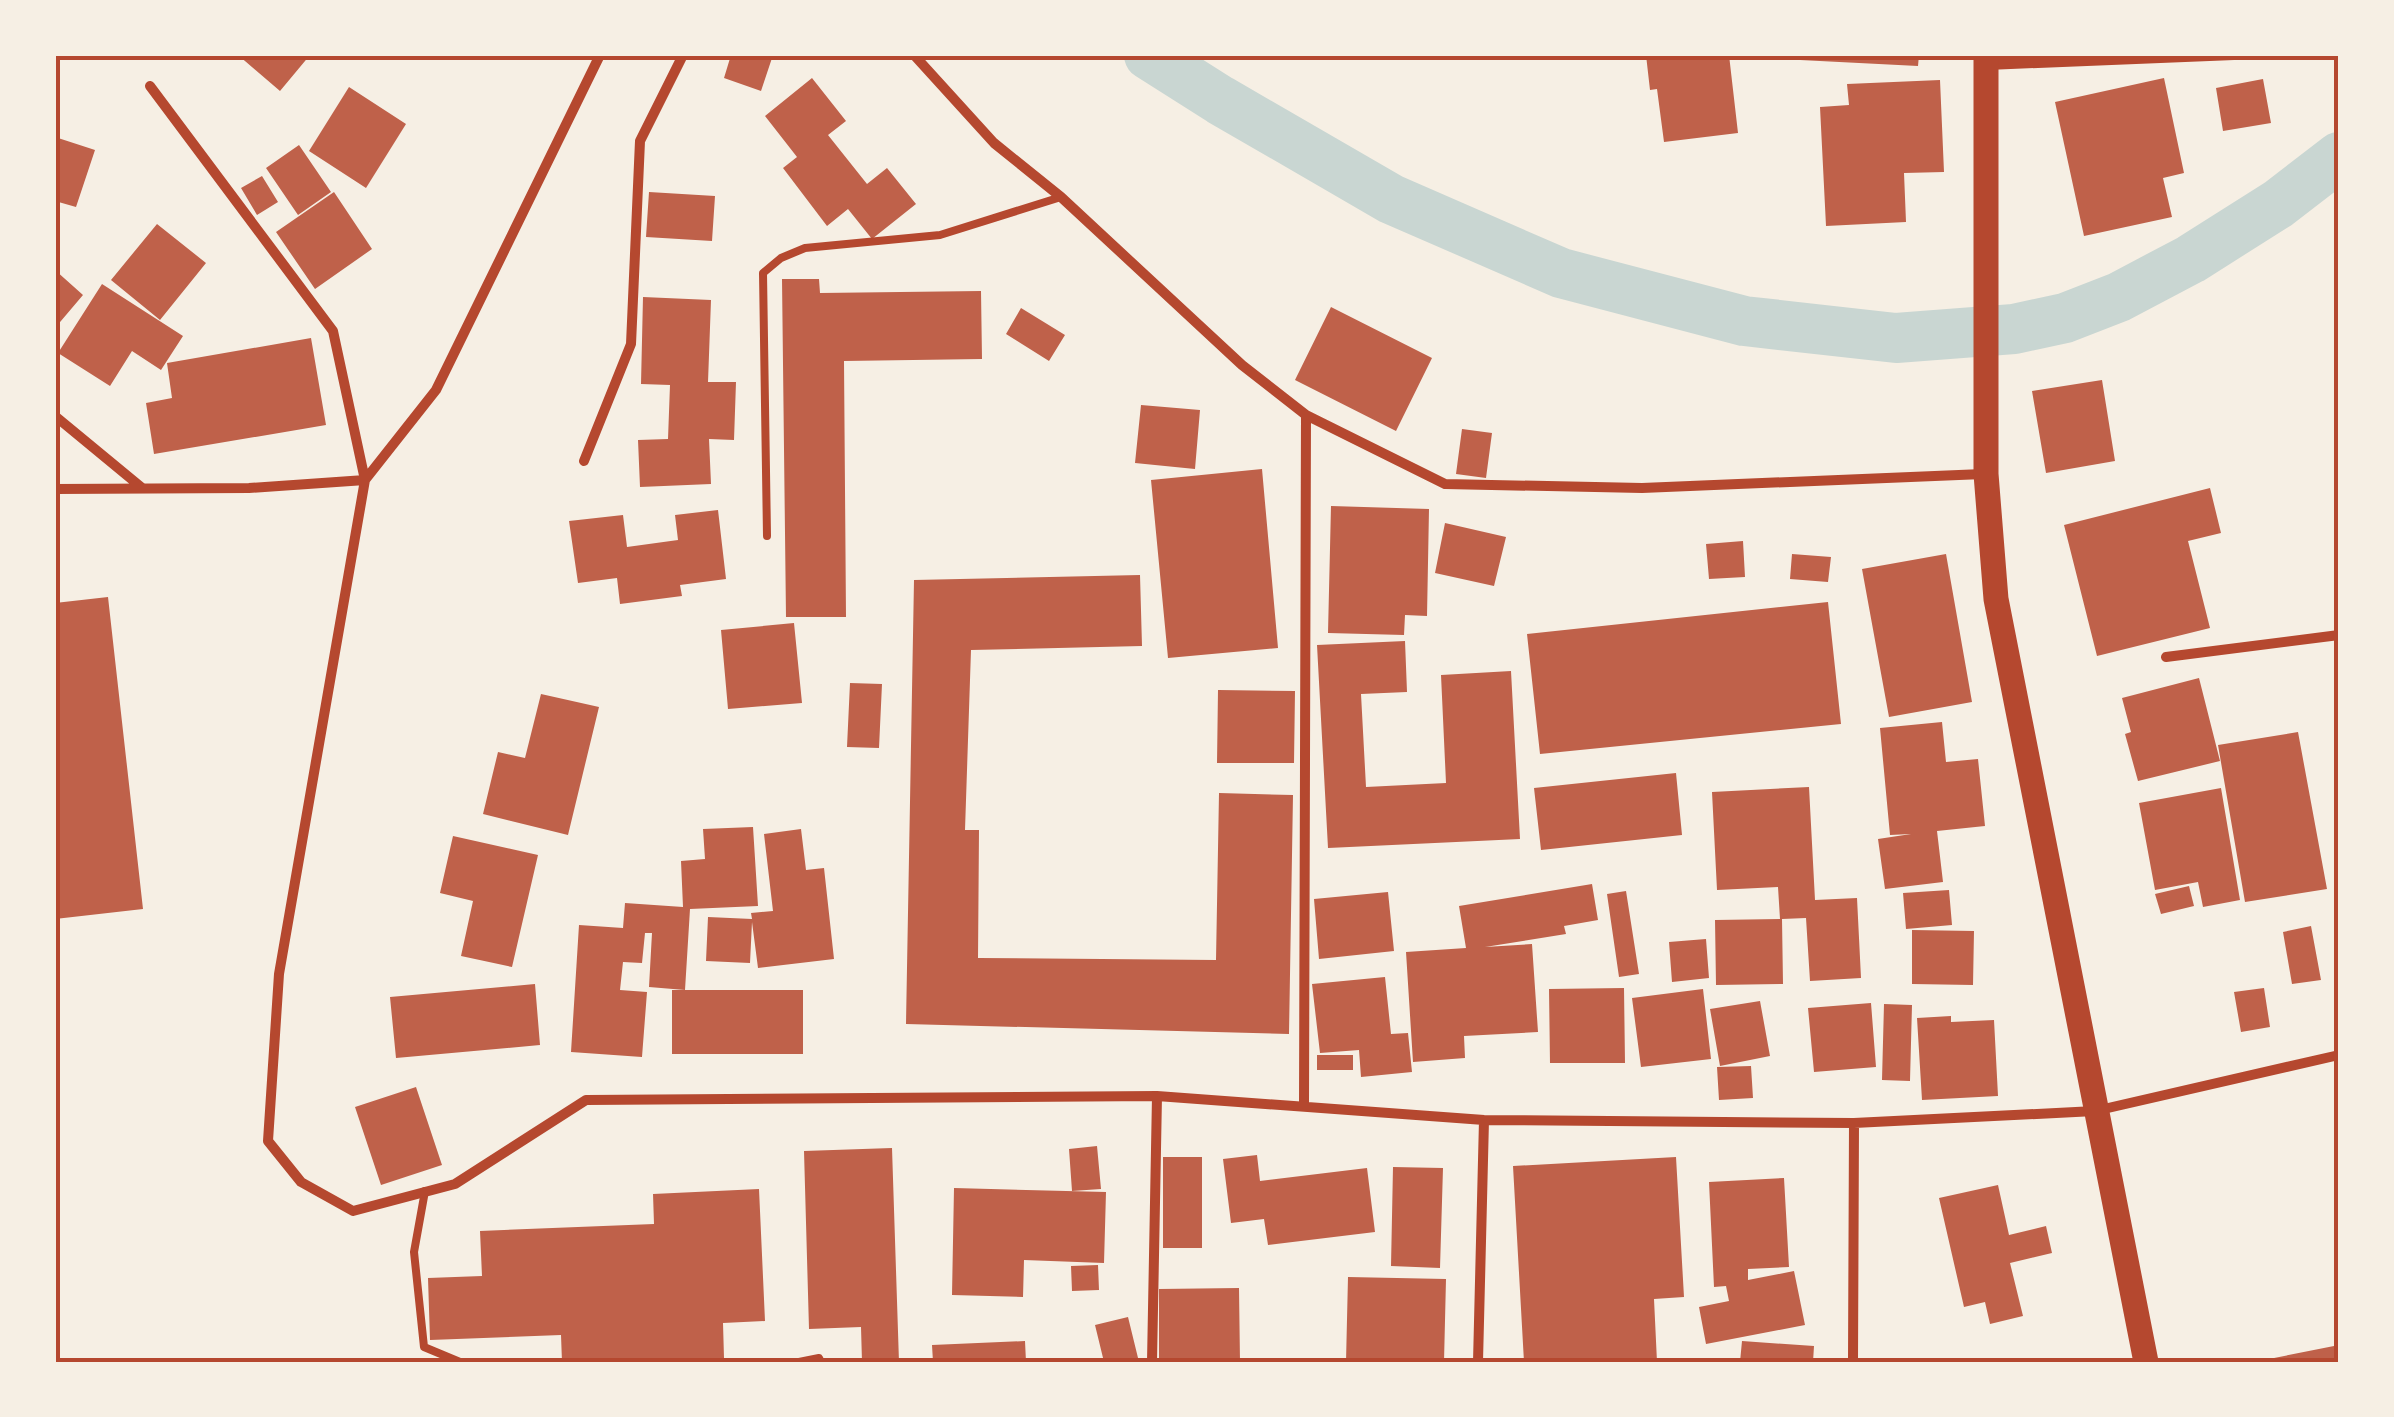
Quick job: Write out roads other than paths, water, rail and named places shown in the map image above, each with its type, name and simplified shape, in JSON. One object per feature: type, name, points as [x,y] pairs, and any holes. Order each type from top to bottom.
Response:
[{"type":"main road","points":[[1986,60],[1986,474],[1996,599],[2146,1362]]},
{"type":"street","points":[[55,489],[249,488],[365,480],[436,390],[600,55]]},
{"type":"street","points":[[584,462],[632,344],[640,140],[683,55]]},
{"type":"street","points":[[914,55],[994,143],[1061,197],[1242,365],[1306,415],[1445,484],[1642,488],[1986,474]]},
{"type":"street","points":[[1986,60],[2234,55]]},
{"type":"street","points":[[150,86],[333,331],[365,480],[279,974],[268,1141],[301,1182],[354,1211],[454,1184],[586,1100],[1156,1096],[1484,1120],[1854,1122],[2095,1111],[2339,1055]]},
{"type":"street","points":[[1304,1106],[1306,415]]},
{"type":"street","points":[[55,416],[141,488]]},
{"type":"street","points":[[2166,657],[2339,635]]},
{"type":"street","points":[[1152,1362],[1156,1096]]},
{"type":"street","points":[[1478,1362],[1484,1120]]},
{"type":"street","points":[[1853,1362],[1854,1122]]},
{"type":"lane","points":[[767,536],[763,273],[781,258],[806,248],[940,235],[1061,197]]},
{"type":"lane","points":[[425,1190],[414,1252],[424,1348],[460,1362]]},
{"type":"lane","points":[[799,1362],[819,1358],[821,1362]]},
{"type":"waterway","points":[[1149,55],[1391,199],[1561,273],[1744,321],[1896,338],[2014,329],[2065,318],[2119,297],[2191,259],[2278,204],[2339,157]]}]
